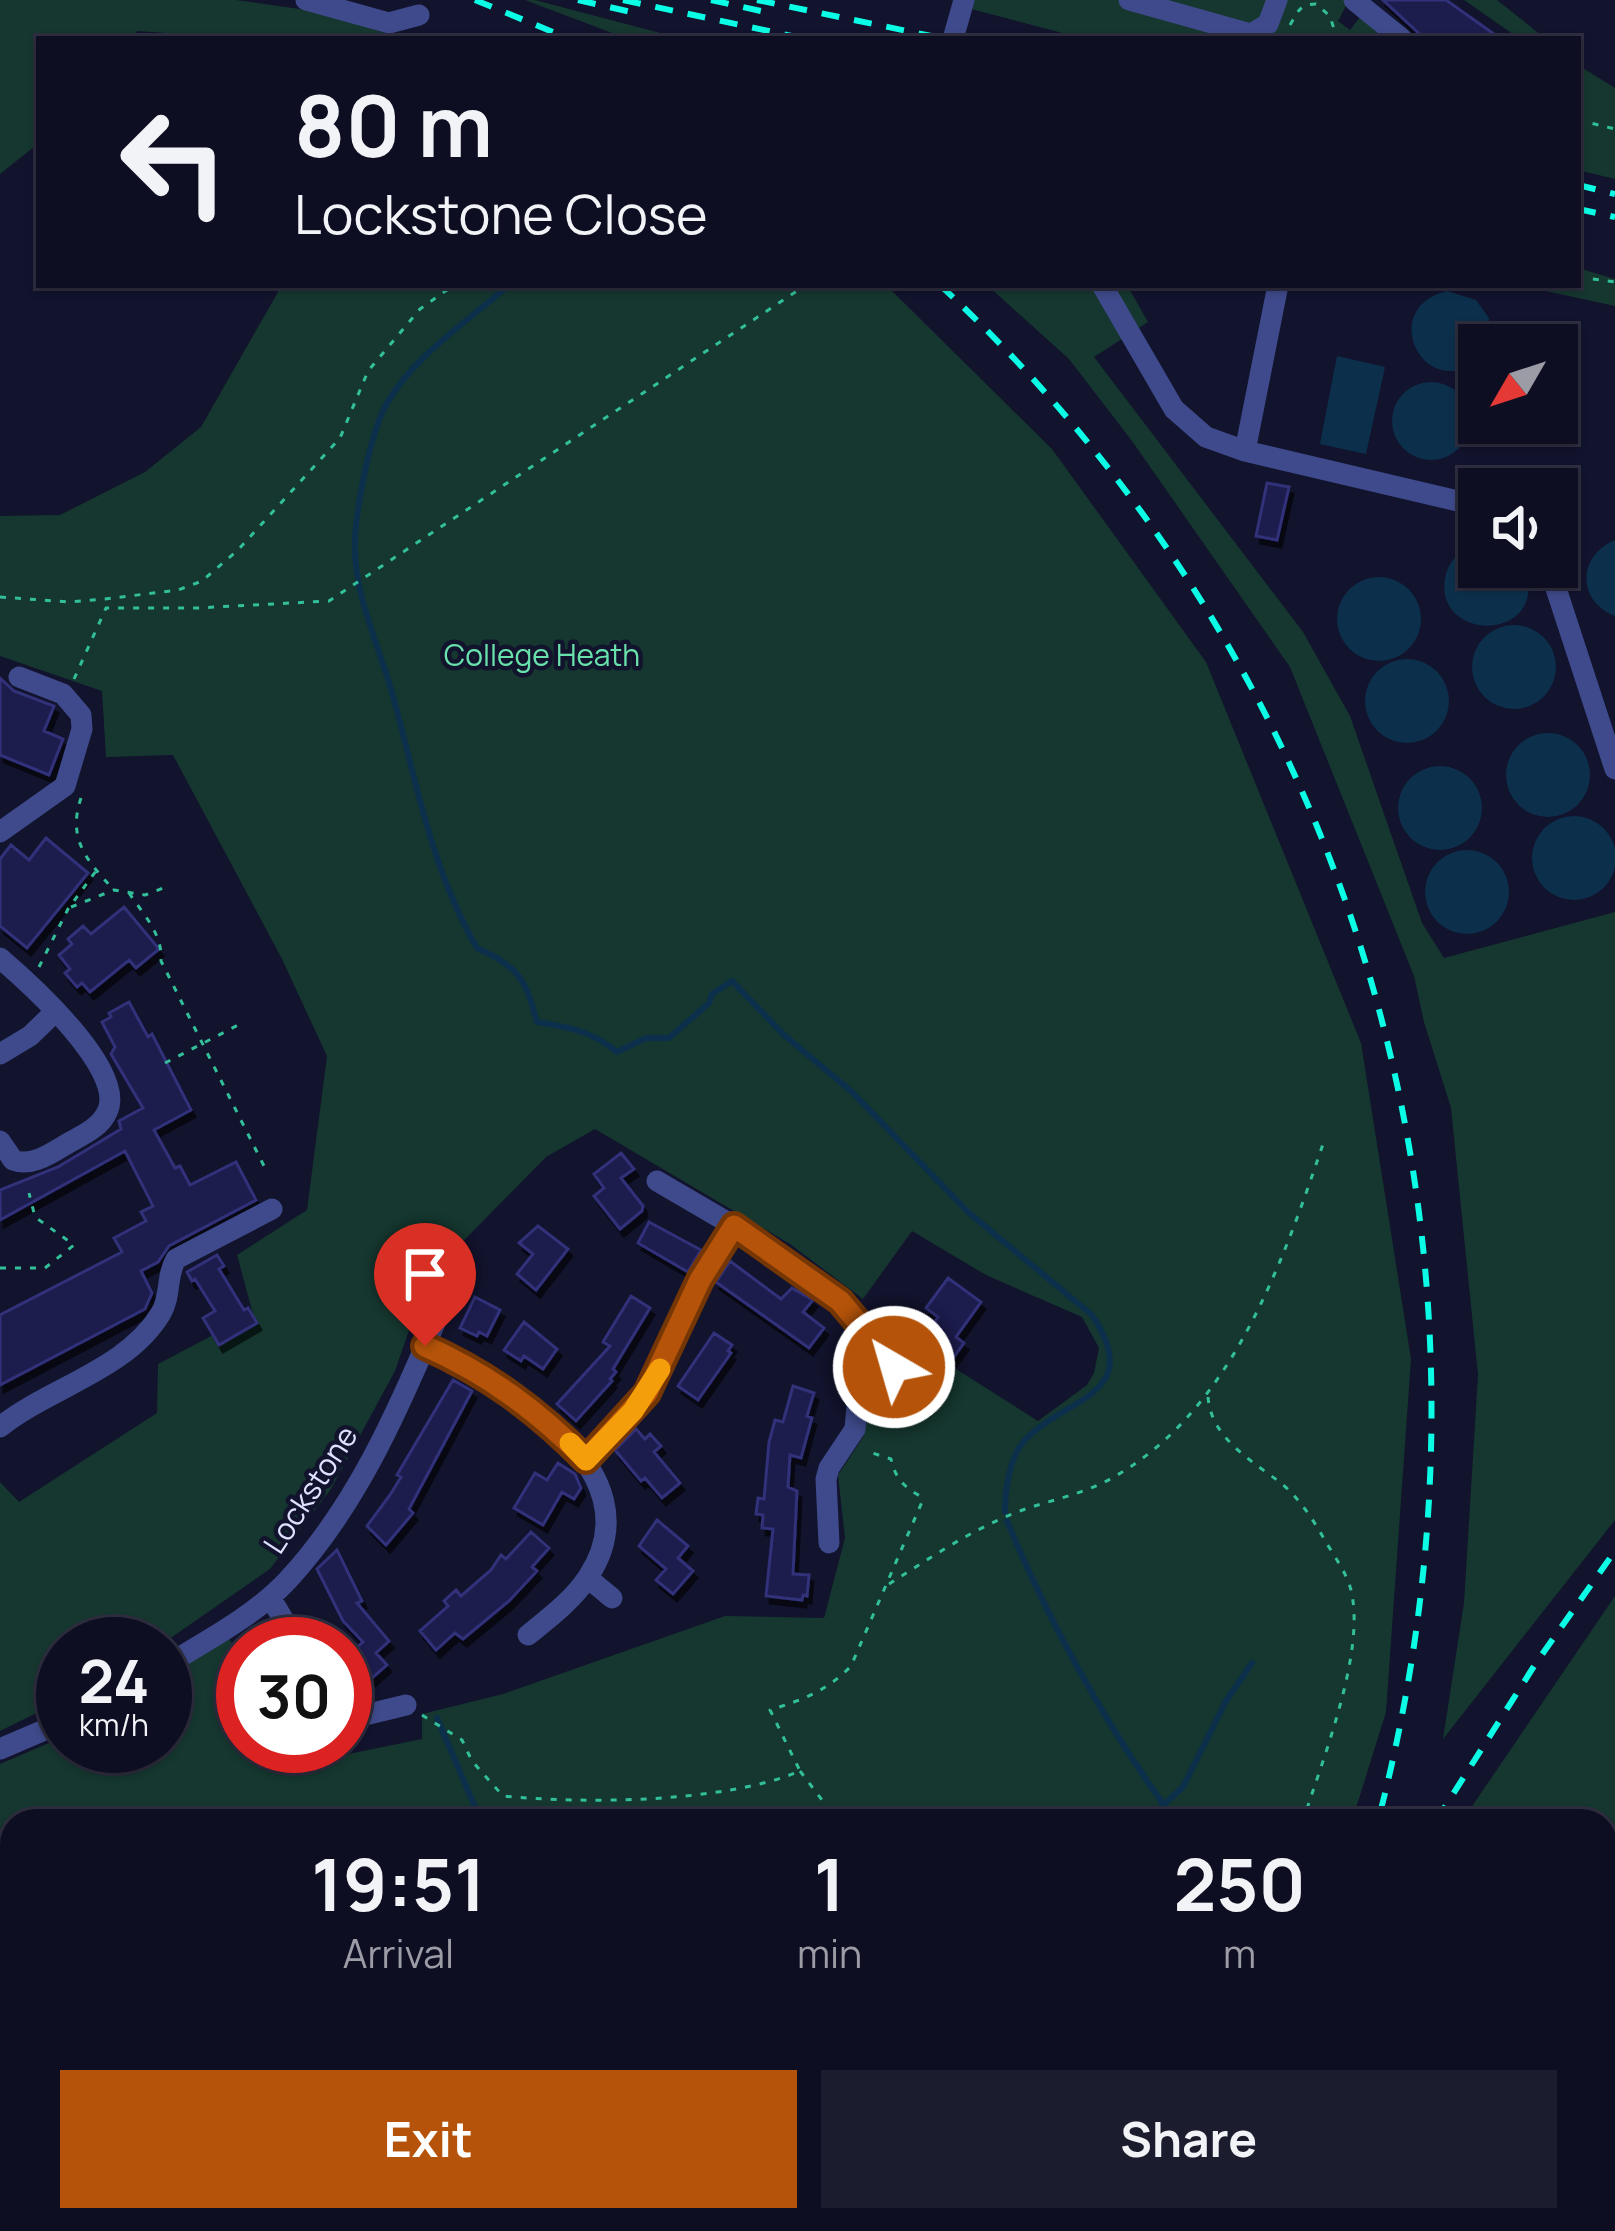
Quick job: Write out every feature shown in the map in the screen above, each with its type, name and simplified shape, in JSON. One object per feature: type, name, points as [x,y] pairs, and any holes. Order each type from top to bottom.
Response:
[{"type":"street","points":[[306,0],[389,23],[419,15]]},
{"type":"street","points":[[954,34],[964,0]]},
{"type":"street","points":[[1130,0],[1251,34],[1268,24],[1277,0]]},
{"type":"street","points":[[1354,0],[1398,36]]},
{"type":"street","points":[[1104,288],[1187,424],[1205,437],[1245,451],[1458,501]]},
{"type":"street","points":[[1245,451],[1277,288]]},
{"type":"street","points":[[1556,588],[1615,769]]},
{"type":"street","points":[[0,832],[65,786],[82,729],[76,708],[63,694],[20,676]]},
{"type":"street","points":[[0,958],[56,1011],[90,1052],[108,1091],[109,1108],[88,1132],[29,1163],[13,1160],[0,1141]]},
{"type":"street","points":[[0,1054],[30,1036],[56,1011]]},
{"type":"street","points":[[657,1181],[734,1226],[840,1301],[871,1338],[890,1346],[894,1367],[885,1378],[864,1379],[854,1369],[852,1355],[858,1344],[871,1338]]},
{"type":"street","points":[[0,1427],[131,1347],[164,1310],[176,1259],[272,1209]]},
{"type":"street","points":[[586,1460],[647,1393],[700,1280],[734,1226]]},
{"type":"street","name":"Lockstone","points":[[192,1649],[270,1597],[326,1533],[356,1486],[435,1322]]},
{"type":"street","points":[[425,1346],[494,1381],[534,1410],[586,1460],[599,1480],[602,1544],[588,1578],[528,1635]]},
{"type":"street","points":[[829,1543],[826,1479],[855,1429],[864,1379]]},
{"type":"street","points":[[588,1578],[613,1598]]},
{"type":"street","name":"Lockstone","points":[[270,1597],[282,1617]]},
{"type":"street","points":[[372,1713],[406,1705]]},
{"type":"street","points":[[0,1748],[36,1734]]},
{"type":"path","points":[[1275,36],[1305,4],[1316,4],[1330,16],[1336,36]]},
{"type":"path","points":[[1251,34],[1260,36]]},
{"type":"path","points":[[1581,121],[1615,129]]},
{"type":"path","points":[[1581,277],[1615,282]]},
{"type":"path","points":[[0,597],[69,602],[178,590],[202,581],[238,550],[340,438],[368,370],[420,309],[450,288]]},
{"type":"path","points":[[76,708],[73,677],[106,608],[329,601],[801,288]]},
{"type":"path","points":[[81,797],[74,831],[77,843],[114,890]]},
{"type":"path","points":[[31,985],[68,909],[96,871]]},
{"type":"path","points":[[68,909],[114,890],[145,895],[166,887]]},
{"type":"path","points":[[129,893],[154,927],[160,961],[266,1168]]},
{"type":"path","points":[[165,1063],[240,1024]]},
{"type":"path","points":[[886,1586],[1000,1520],[1113,1478],[1202,1403],[1295,1228],[1323,1144]]},
{"type":"path","points":[[0,1268],[45,1268],[74,1245],[35,1217],[29,1193]]},
{"type":"path","points":[[1209,1390],[1219,1432],[1285,1486],[1311,1517],[1352,1590],[1351,1641],[1336,1716],[1307,1809]]},
{"type":"path","points":[[829,1809],[800,1771],[770,1710],[806,1699],[833,1684],[851,1666],[922,1502],[905,1488],[891,1459],[848,1444]]},
{"type":"path","points":[[431,1720],[462,1740],[472,1761],[502,1796],[580,1802],[694,1794],[768,1784],[800,1771]]},
{"type":"green space","points":[[0,0],[236,0],[321,12],[394,36],[137,31],[133,36],[36,36],[36,145],[0,174]]},
{"type":"green space","points":[[525,0],[672,36],[620,36]]},
{"type":"green space","points":[[973,0],[1267,0],[1267,36],[1074,36],[971,9]]},
{"type":"green space","points":[[1279,0],[1349,0],[1338,21],[1350,30],[1361,16],[1380,36],[1267,36]]},
{"type":"green space","points":[[1464,0],[1497,0],[1542,36],[1516,36]]},
{"type":"green space","points":[[1581,67],[1615,88],[1615,179],[1581,171]]},
{"type":"green space","points":[[1581,269],[1615,279],[1615,306],[1532,288],[1581,288]]},
{"type":"green space","name":"College Heath","points":[[280,288],[889,288],[1052,449],[1206,662],[1361,1043],[1411,1359],[1386,1712],[1356,1809],[0,1809],[0,1764],[36,1749],[36,1773],[192,1773],[192,1661],[216,1646],[216,1773],[372,1773],[372,1749],[422,1739],[422,1714],[503,1694],[725,1616],[824,1618],[845,1538],[838,1475],[863,1437],[871,1397],[901,1365],[907,1338],[1038,1421],[1087,1385],[1099,1348],[1082,1317],[986,1275],[912,1231],[863,1299],[790,1244],[595,1129],[546,1157],[427,1278],[395,1371],[331,1489],[270,1569],[192,1623],[192,1617],[36,1617],[36,1713],[0,1731],[0,1482],[19,1502],[157,1413],[158,1364],[253,1314],[237,1255],[307,1210],[327,1056],[282,959],[173,755],[106,757],[102,691],[0,656],[0,516],[60,515],[145,472],[201,427]]},
{"type":"green space","points":[[990,288],[1129,288],[1148,322],[1094,357],[1303,632],[1350,716],[1422,923],[1444,958],[1615,912],[1615,1520],[1443,1739],[1464,1603],[1478,1375],[1451,1108],[1414,976],[1290,667],[1069,359]]},
{"type":"green space","points":[[1615,1596],[1615,1809],[1470,1809]]},
{"type":"water","points":[[1447,291],[1476,300],[1489,318],[1489,324],[1458,324],[1458,370],[1441,370],[1426,362],[1416,348],[1415,315],[1426,301]]},
{"type":"water","points":[[1337,356],[1385,367],[1366,454],[1320,444]]},
{"type":"water","points":[[1416,385],[1446,385],[1458,392],[1458,444],[1462,444],[1446,457],[1416,457],[1395,436],[1395,406]]},
{"type":"water","points":[[1615,540],[1615,616],[1594,600],[1586,578],[1594,557]]},
{"type":"water","points":[[1458,556],[1458,588],[1528,588],[1521,610],[1507,622],[1489,626],[1470,623],[1455,613],[1446,597],[1451,563]]},
{"type":"water","points":[[1379,577],[1409,589],[1421,619],[1409,649],[1379,661],[1349,649],[1337,619],[1349,589]]},
{"type":"water","points":[[1514,625],[1544,637],[1556,667],[1544,697],[1514,709],[1484,697],[1472,667],[1484,637]]},
{"type":"water","points":[[1407,659],[1437,671],[1449,701],[1437,731],[1407,743],[1377,731],[1365,701],[1377,671]]},
{"type":"water","points":[[1548,733],[1578,745],[1590,775],[1578,805],[1548,817],[1518,805],[1506,775],[1518,745]]},
{"type":"water","points":[[1440,766],[1470,778],[1482,808],[1470,838],[1440,850],[1410,838],[1398,808],[1410,778]]},
{"type":"water","points":[[1574,816],[1604,828],[1616,858],[1604,888],[1574,900],[1544,888],[1532,858],[1544,828]]},
{"type":"water","points":[[1467,850],[1497,862],[1509,892],[1497,922],[1467,934],[1437,922],[1425,892],[1437,862]]},
{"type":"building","points":[[1383,0],[1446,0],[1497,36],[1422,36]]},
{"type":"building","points":[[1267,483],[1289,487],[1277,540],[1256,536]]},
{"type":"building","points":[[0,678],[14,691],[54,706],[44,731],[63,739],[49,775],[0,755]]},
{"type":"building","points":[[46,838],[88,873],[27,948],[0,926],[0,859],[11,845],[29,860]]},
{"type":"building","points":[[124,907],[159,949],[136,968],[129,960],[90,992],[82,983],[77,987],[59,955],[72,944],[68,939],[83,926],[91,934]]},
{"type":"building","points":[[129,1002],[148,1037],[152,1034],[191,1110],[154,1130],[175,1168],[180,1166],[190,1185],[236,1162],[256,1200],[169,1246],[158,1262],[141,1271],[152,1293],[145,1309],[0,1385],[0,1315],[122,1252],[114,1238],[146,1221],[141,1212],[153,1206],[125,1151],[0,1220],[0,1190],[58,1167],[121,1129],[119,1121],[143,1108],[111,1054],[115,1047],[102,1022]]},
{"type":"building","points":[[621,1153],[634,1169],[621,1178],[643,1206],[620,1229],[594,1196],[604,1188],[594,1174]]},
{"type":"building","points":[[649,1222],[701,1250],[688,1272],[638,1243]]},
{"type":"building","points":[[538,1226],[568,1249],[536,1290],[517,1274],[533,1254],[519,1243]]},
{"type":"building","points":[[217,1255],[224,1266],[219,1269],[257,1323],[219,1345],[203,1318],[215,1311],[187,1272]]},
{"type":"building","points":[[730,1261],[781,1299],[792,1288],[813,1300],[803,1312],[824,1328],[809,1348],[716,1282]]},
{"type":"building","points":[[948,1278],[981,1302],[956,1337],[964,1343],[948,1365],[919,1344],[938,1317],[926,1308]]},
{"type":"building","points":[[631,1296],[650,1308],[613,1369],[612,1381],[576,1421],[557,1404],[610,1346],[603,1342]]},
{"type":"building","points":[[475,1297],[500,1310],[487,1336],[460,1328]]},
{"type":"building","points":[[524,1322],[557,1349],[543,1369],[504,1350]]},
{"type":"building","points":[[714,1333],[732,1345],[731,1353],[698,1400],[678,1386]]},
{"type":"building","points":[[453,1380],[472,1391],[409,1509],[413,1513],[386,1545],[367,1526],[401,1477],[397,1475]]},
{"type":"building","points":[[793,1386],[814,1393],[801,1458],[790,1455],[788,1487],[797,1491],[793,1574],[809,1575],[807,1596],[802,1600],[766,1596],[773,1529],[762,1528],[763,1515],[756,1514],[758,1498],[764,1499],[775,1420],[783,1422]]},
{"type":"building","points":[[636,1429],[645,1439],[650,1434],[661,1446],[654,1452],[680,1483],[662,1498],[615,1450]]},
{"type":"building","points":[[558,1463],[575,1474],[581,1488],[574,1499],[562,1492],[543,1525],[514,1508],[535,1473],[547,1480]]},
{"type":"building","points":[[657,1520],[688,1546],[678,1558],[693,1571],[673,1594],[656,1580],[666,1569],[639,1546]]},
{"type":"building","points":[[531,1532],[549,1548],[532,1567],[537,1571],[463,1639],[455,1633],[436,1650],[420,1631],[448,1606],[444,1601],[456,1590],[461,1596]]},
{"type":"building","points":[[337,1550],[362,1601],[357,1603],[369,1617],[341,1617],[317,1569]]},
{"type":"building","points":[[372,1621],[389,1641],[376,1653],[387,1665],[372,1678]]},
{"type":"waterway","points":[[508,288],[439,343],[409,372],[386,405],[365,470],[356,524],[361,595],[447,886],[477,948],[518,976],[537,1022],[589,1035],[617,1052],[646,1038],[669,1038],[709,1003],[712,994],[732,981],[784,1035],[851,1091],[968,1212],[1092,1315],[1106,1342],[1110,1363],[1105,1379],[1094,1392],[1025,1440],[1009,1474],[1005,1512]]},
{"type":"waterway","points":[[1007,1521],[1078,1668],[1164,1805]]},
{"type":"waterway","points":[[1159,1809],[1183,1787],[1226,1701],[1252,1663]]},
{"type":"waterway","points":[[437,1718],[476,1809]]},
{"type":"railway","points":[[475,0],[563,36]]},
{"type":"railway","points":[[578,0],[640,14]]},
{"type":"railway","points":[[623,0],[792,36]]},
{"type":"railway","points":[[711,0],[770,13]]},
{"type":"railway","points":[[757,0],[931,36]]},
{"type":"railway","points":[[1581,186],[1615,194]]},
{"type":"railway","points":[[1581,210],[1615,217]]},
{"type":"railway","points":[[943,288],[1087,442],[1209,613],[1305,797],[1374,991],[1416,1193],[1431,1400],[1419,1610],[1380,1809]]},
{"type":"railway","points":[[1444,1809],[1536,1663],[1615,1551]]},
{"type":"slow traffic","points":[[570,1443],[586,1460],[622,1425],[660,1369]]},
{"type":"route","points":[[425,1346],[494,1381],[534,1410],[586,1460],[647,1393],[700,1280],[734,1226],[840,1301],[871,1338],[890,1346],[894,1367]]}]
